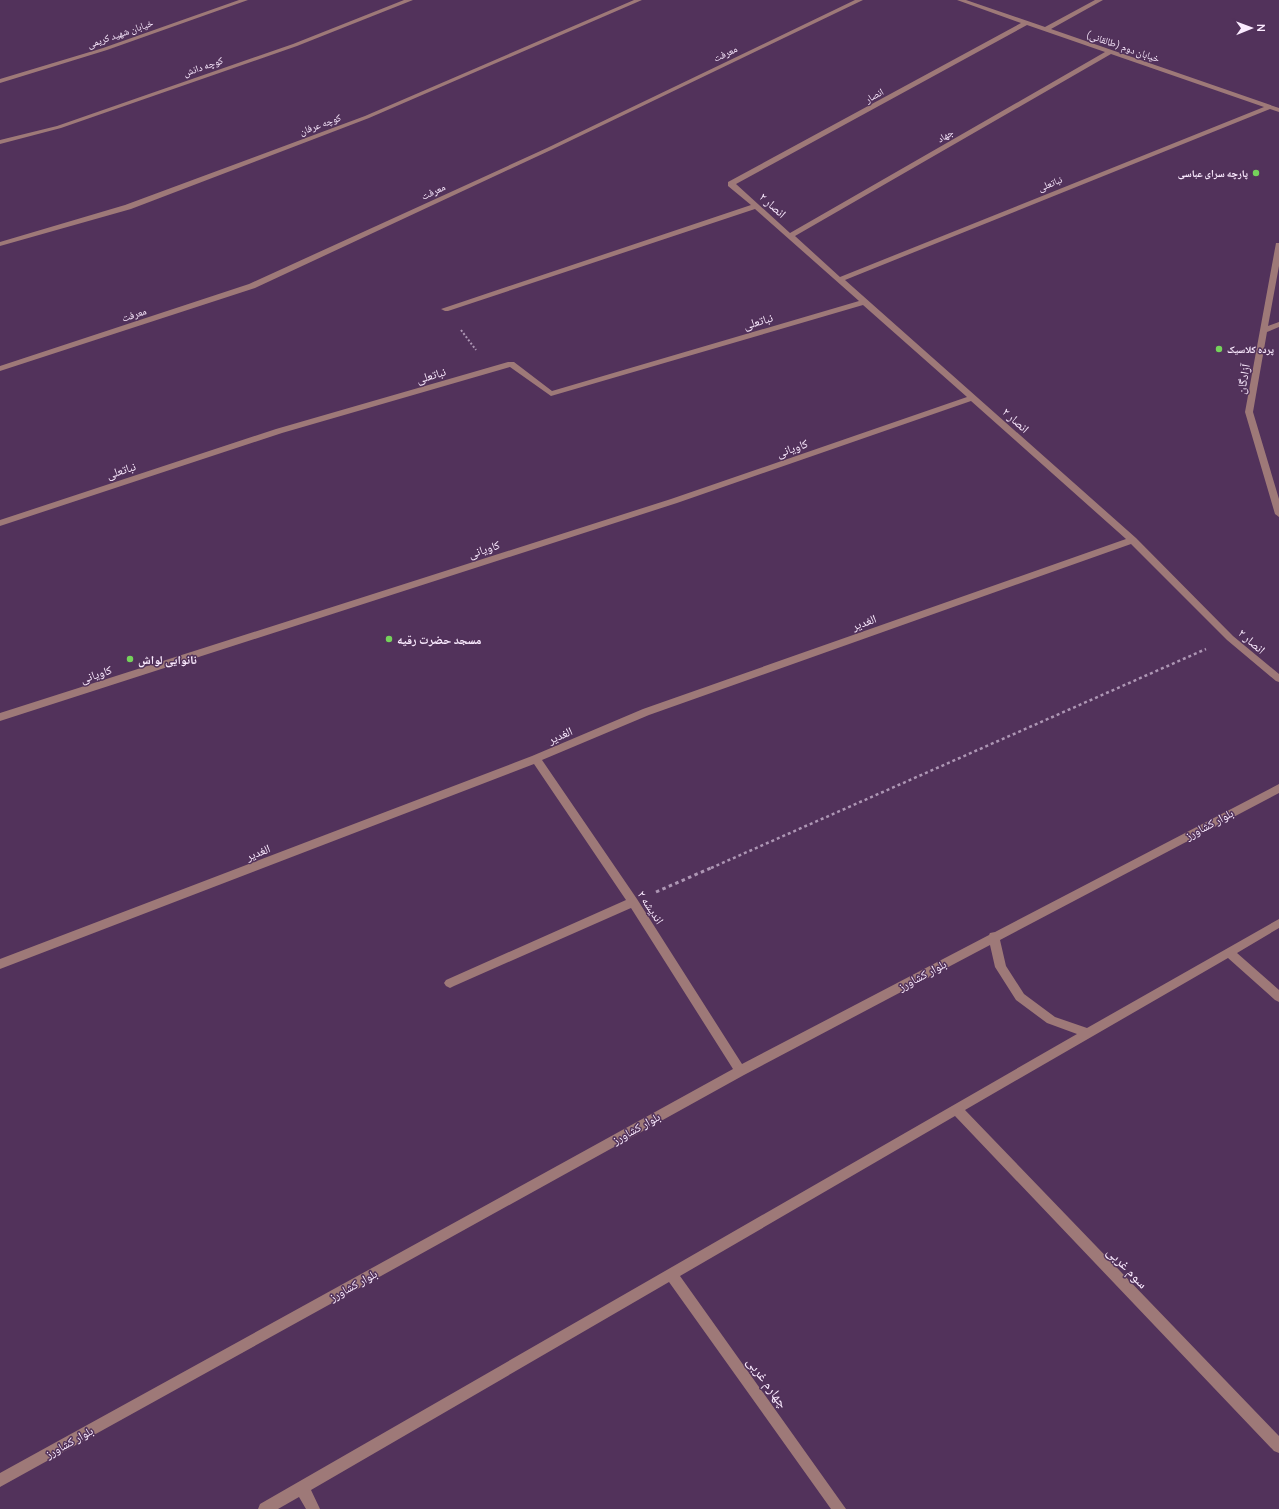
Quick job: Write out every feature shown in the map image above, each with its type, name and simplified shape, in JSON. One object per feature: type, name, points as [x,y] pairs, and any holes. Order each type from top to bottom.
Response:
[{"type":"street","name":"خیابان شهید کریمی","points":[[0,81],[105,49],[245,0]]},
{"type":"street","name":"کوچه دانش","points":[[0,142],[60,127],[295,45],[410,0]]},
{"type":"street","name":"کوچه عرفان","points":[[0,244],[128,207],[368,117],[639,0]]},
{"type":"street","name":"معرفت","points":[[0,369],[252,286],[549,149],[860,0]]},
{"type":"street","name":"خیابان دوم (طالقانی)","points":[[960,0],[1279,110]]},
{"type":"street","points":[[1045,30],[1100,0]]},
{"type":"street","name":"انصار","points":[[731,184],[1026,23]]},
{"type":"street","name":"جهاد","points":[[790,236],[1110,52]]},
{"type":"street","name":"نباتعلی","points":[[839,280],[1270,107]]},
{"type":"street","name":"انصار ۲","points":[[731,184],[1133,540],[1230,638],[1279,679]]},
{"type":"street","points":[[445,309],[756,206]]},
{"type":"street","name":"آزادگان","points":[[1279,245],[1249,412],[1277,502],[1279,514]]},
{"type":"street","name":"نباتعلی","points":[[0,524],[279,431],[511,364],[552,394],[865,302]]},
{"type":"street","points":[[1264,331],[1279,324]]},
{"type":"street","name":"کاویانی","points":[[0,717],[674,501],[973,398]]},
{"type":"street","name":"الغدیر","points":[[0,964],[536,759],[646,712],[1133,540]]},
{"type":"street","name":"اندیشه ۲","points":[[536,759],[633,902],[740,1071]]},
{"type":"street","name":"بلوار کشاورز","points":[[0,1480],[740,1071],[994,936],[1279,788]]},
{"type":"street","points":[[450,983],[633,902]]},
{"type":"street","points":[[265,1509],[1279,923]]},
{"type":"street","points":[[994,936],[1001,967],[1020,997],[1051,1020],[1088,1033]]},
{"type":"street","points":[[1228,952],[1279,997]]},
{"type":"street","name":"سوم غربی","points":[[956,1109],[1279,1446]]},
{"type":"street","name":"چهارم غربی","points":[[671,1274],[839,1509]]},
{"type":"street","points":[[302,1488],[313,1509]]},
{"type":"path","points":[[445,309],[491,370]]},
{"type":"path","points":[[633,902],[1230,638]]},
{"type":"place","name":"پارچه سرای عباسی","points":[[1256,173]]},
{"type":"place","name":"پرده کلاسیک","points":[[1219,349]]},
{"type":"place","name":"مسجد حضرت رقیه","points":[[389,639]]},
{"type":"place","name":"نانوایی لواش","points":[[130,659]]}]
